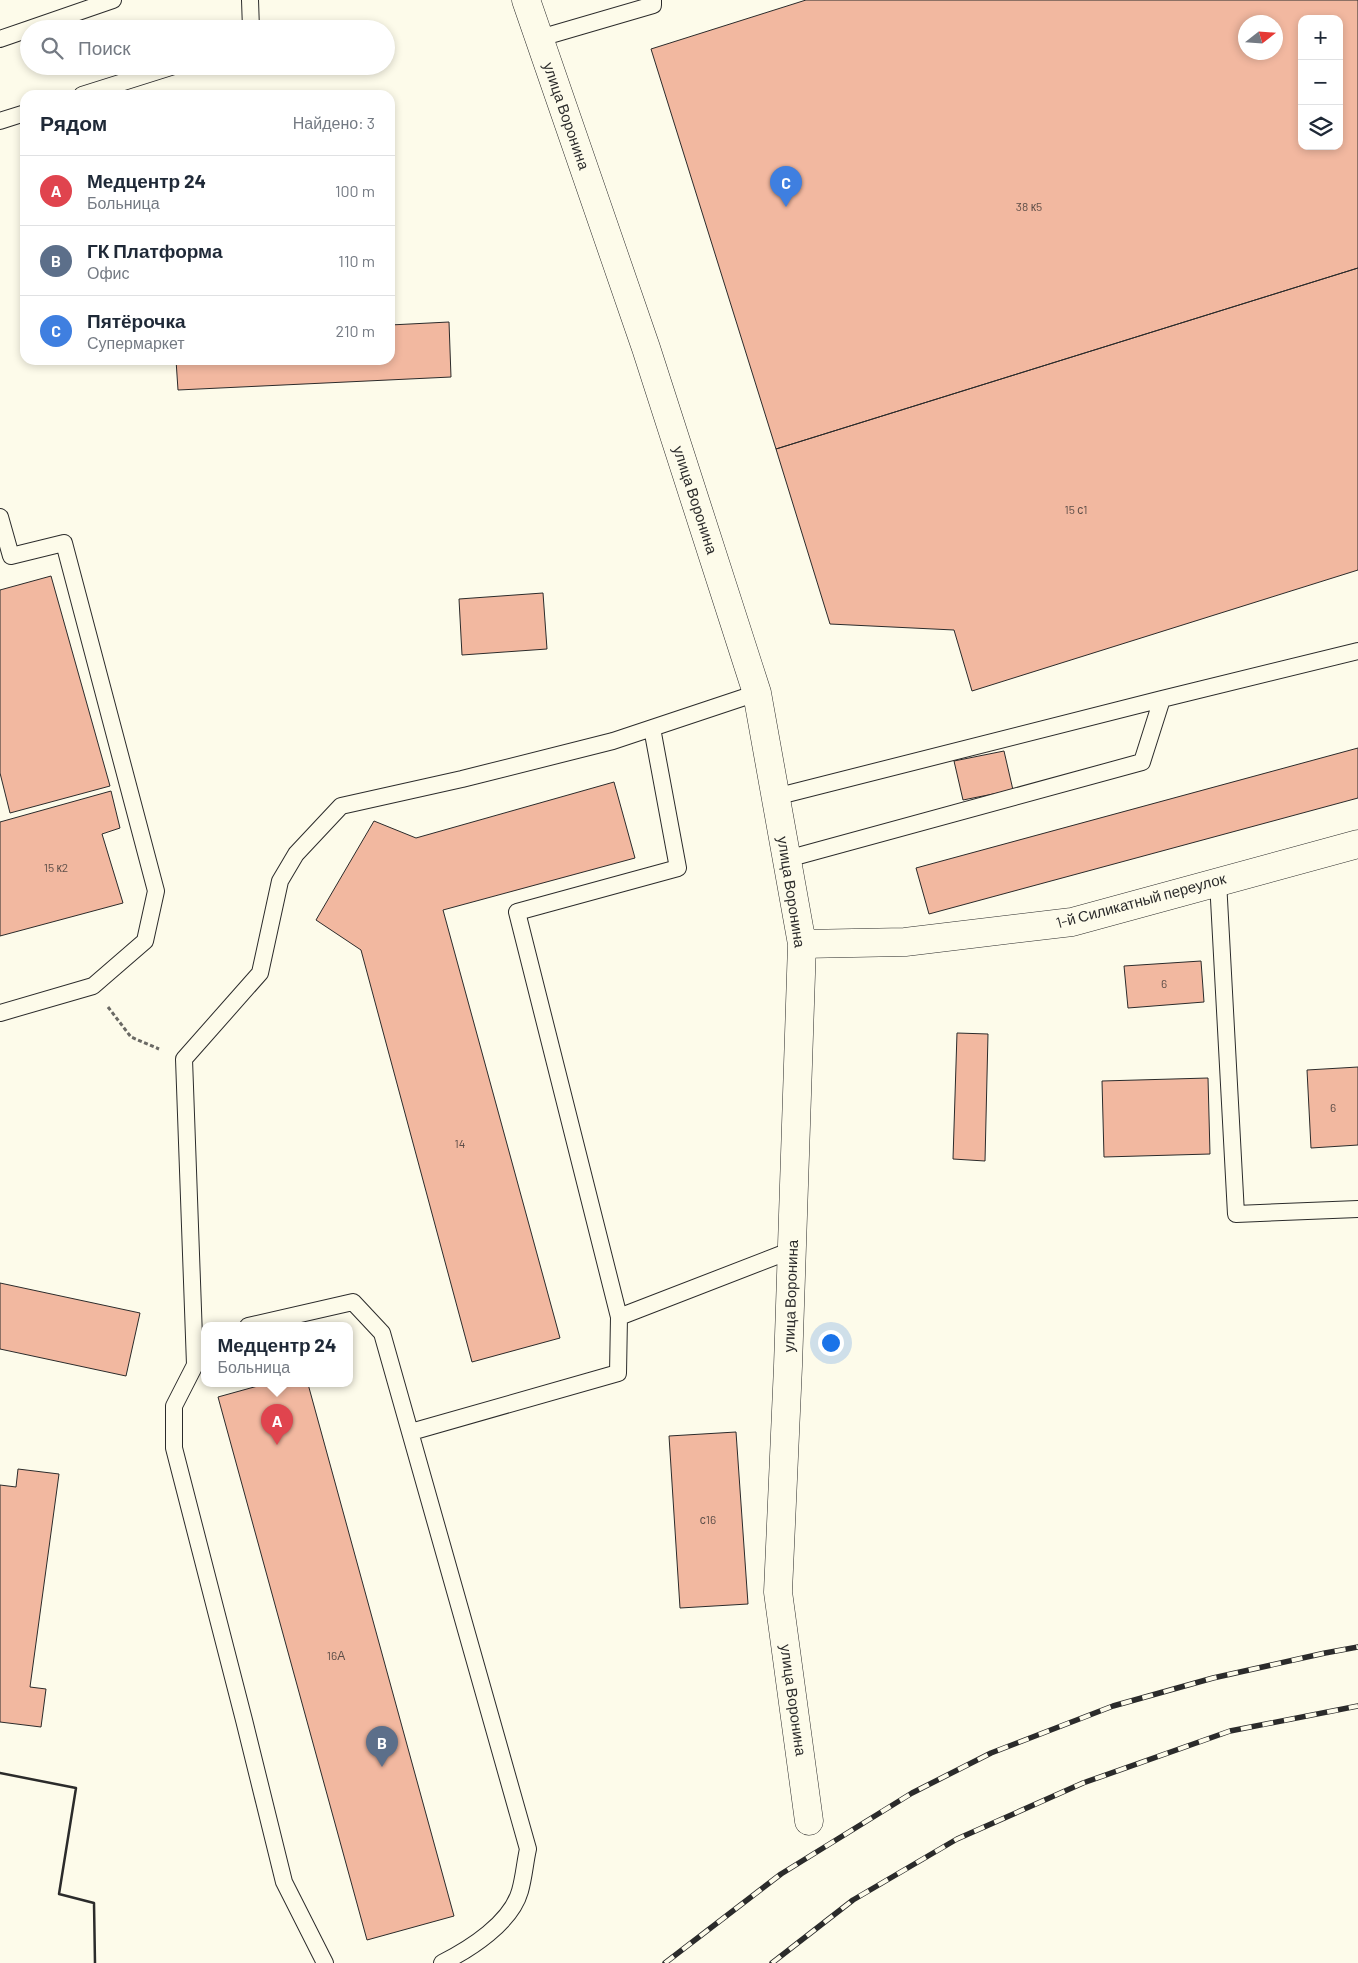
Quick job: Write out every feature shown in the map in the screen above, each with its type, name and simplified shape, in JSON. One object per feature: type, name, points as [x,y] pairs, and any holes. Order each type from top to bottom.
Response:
[{"type":"street","name":"улица Воронина","points":[[526,0],[646,348],[757,693],[802,944],[778,1592],[809,1821]]},
{"type":"street","name":"1-й Силикатный переулок","points":[[802,944],[905,942],[1072,922],[1358,844]]},
{"type":"lane","points":[[55,20],[113,0]]},
{"type":"lane","points":[[250,0],[251,20]]},
{"type":"lane","points":[[540,38],[653,5],[653,0]]},
{"type":"lane","points":[[0,39],[20,32]]},
{"type":"lane","points":[[98,90],[145,75]]},
{"type":"lane","points":[[0,121],[20,115]]},
{"type":"lane","points":[[0,517],[6,557],[64,543],[156,891],[145,941],[93,986],[0,1013]]},
{"type":"lane","points":[[775,797],[1358,651]]},
{"type":"lane","points":[[325,1963],[284,1882],[174,1448],[174,1406],[200,1360],[184,1059],[260,973],[280,881],[296,854],[341,806],[462,779],[604,743],[757,693]]},
{"type":"lane","points":[[787,859],[1142,762],[1162,699]]},
{"type":"lane","points":[[411,1432],[618,1373],[619,1317],[517,912],[678,868],[652,728]]},
{"type":"lane","points":[[1218,881],[1236,1214],[1358,1208]]},
{"type":"lane","points":[[619,1317],[792,1250]]},
{"type":"lane","points":[[266,1322],[353,1302],[382,1333],[528,1849],[520,1892],[502,1923],[457,1956],[442,1963]]},
{"type":"path","points":[[93,986],[131,1037],[184,1059]]},
{"type":"building","points":[[806,0],[1358,0],[1358,268],[776,449],[651,49]]},
{"type":"building","points":[[1358,268],[1358,570],[972,691],[954,630],[830,624],[776,449]]},
{"type":"building","points":[[449,322],[451,377],[178,390],[176,365],[395,365],[395,325]]},
{"type":"building","points":[[51,576],[110,786],[10,813],[0,773],[0,590]]},
{"type":"building","points":[[543,593],[547,649],[462,655],[459,599]]},
{"type":"building","points":[[1358,748],[1358,798],[929,914],[916,868]]},
{"type":"building","points":[[1004,751],[1013,790],[963,800],[954,761]]},
{"type":"building","points":[[614,782],[635,858],[443,910],[560,1338],[472,1362],[361,950],[316,920],[374,821],[416,838]]},
{"type":"building","points":[[111,791],[120,828],[102,834],[123,903],[0,936],[0,822]]},
{"type":"building","points":[[1201,961],[1204,1002],[1128,1008],[1124,966]]},
{"type":"building","points":[[957,1033],[988,1034],[985,1161],[953,1159]]},
{"type":"building","points":[[1358,1067],[1358,1145],[1311,1148],[1307,1070]]},
{"type":"building","points":[[1208,1078],[1210,1154],[1104,1157],[1102,1081]]},
{"type":"building","points":[[0,1283],[140,1313],[126,1376],[0,1349]]},
{"type":"building","points":[[254,1387],[309,1387],[454,1916],[367,1940],[218,1397]]},
{"type":"building","points":[[736,1432],[748,1604],[680,1608],[669,1436]]},
{"type":"building","points":[[18,1469],[59,1474],[30,1687],[46,1689],[41,1727],[0,1722],[0,1485],[16,1487]]},
{"type":"railway","points":[[665,1963],[781,1874],[912,1793],[991,1753],[1113,1706],[1213,1678],[1358,1647]]},
{"type":"railway","points":[[772,1963],[853,1900],[957,1839],[1083,1783],[1230,1731],[1358,1706]]},
{"type":"wall","points":[[0,1773],[76,1788],[59,1894],[94,1903],[95,1963]]},
{"type":"place","name":"Пятёрочка","points":[[786,207]]},
{"type":"place","name":"Медцентр 24","points":[[277,1445]]},
{"type":"place","name":"ГК Платформа","points":[[382,1767]]}]
